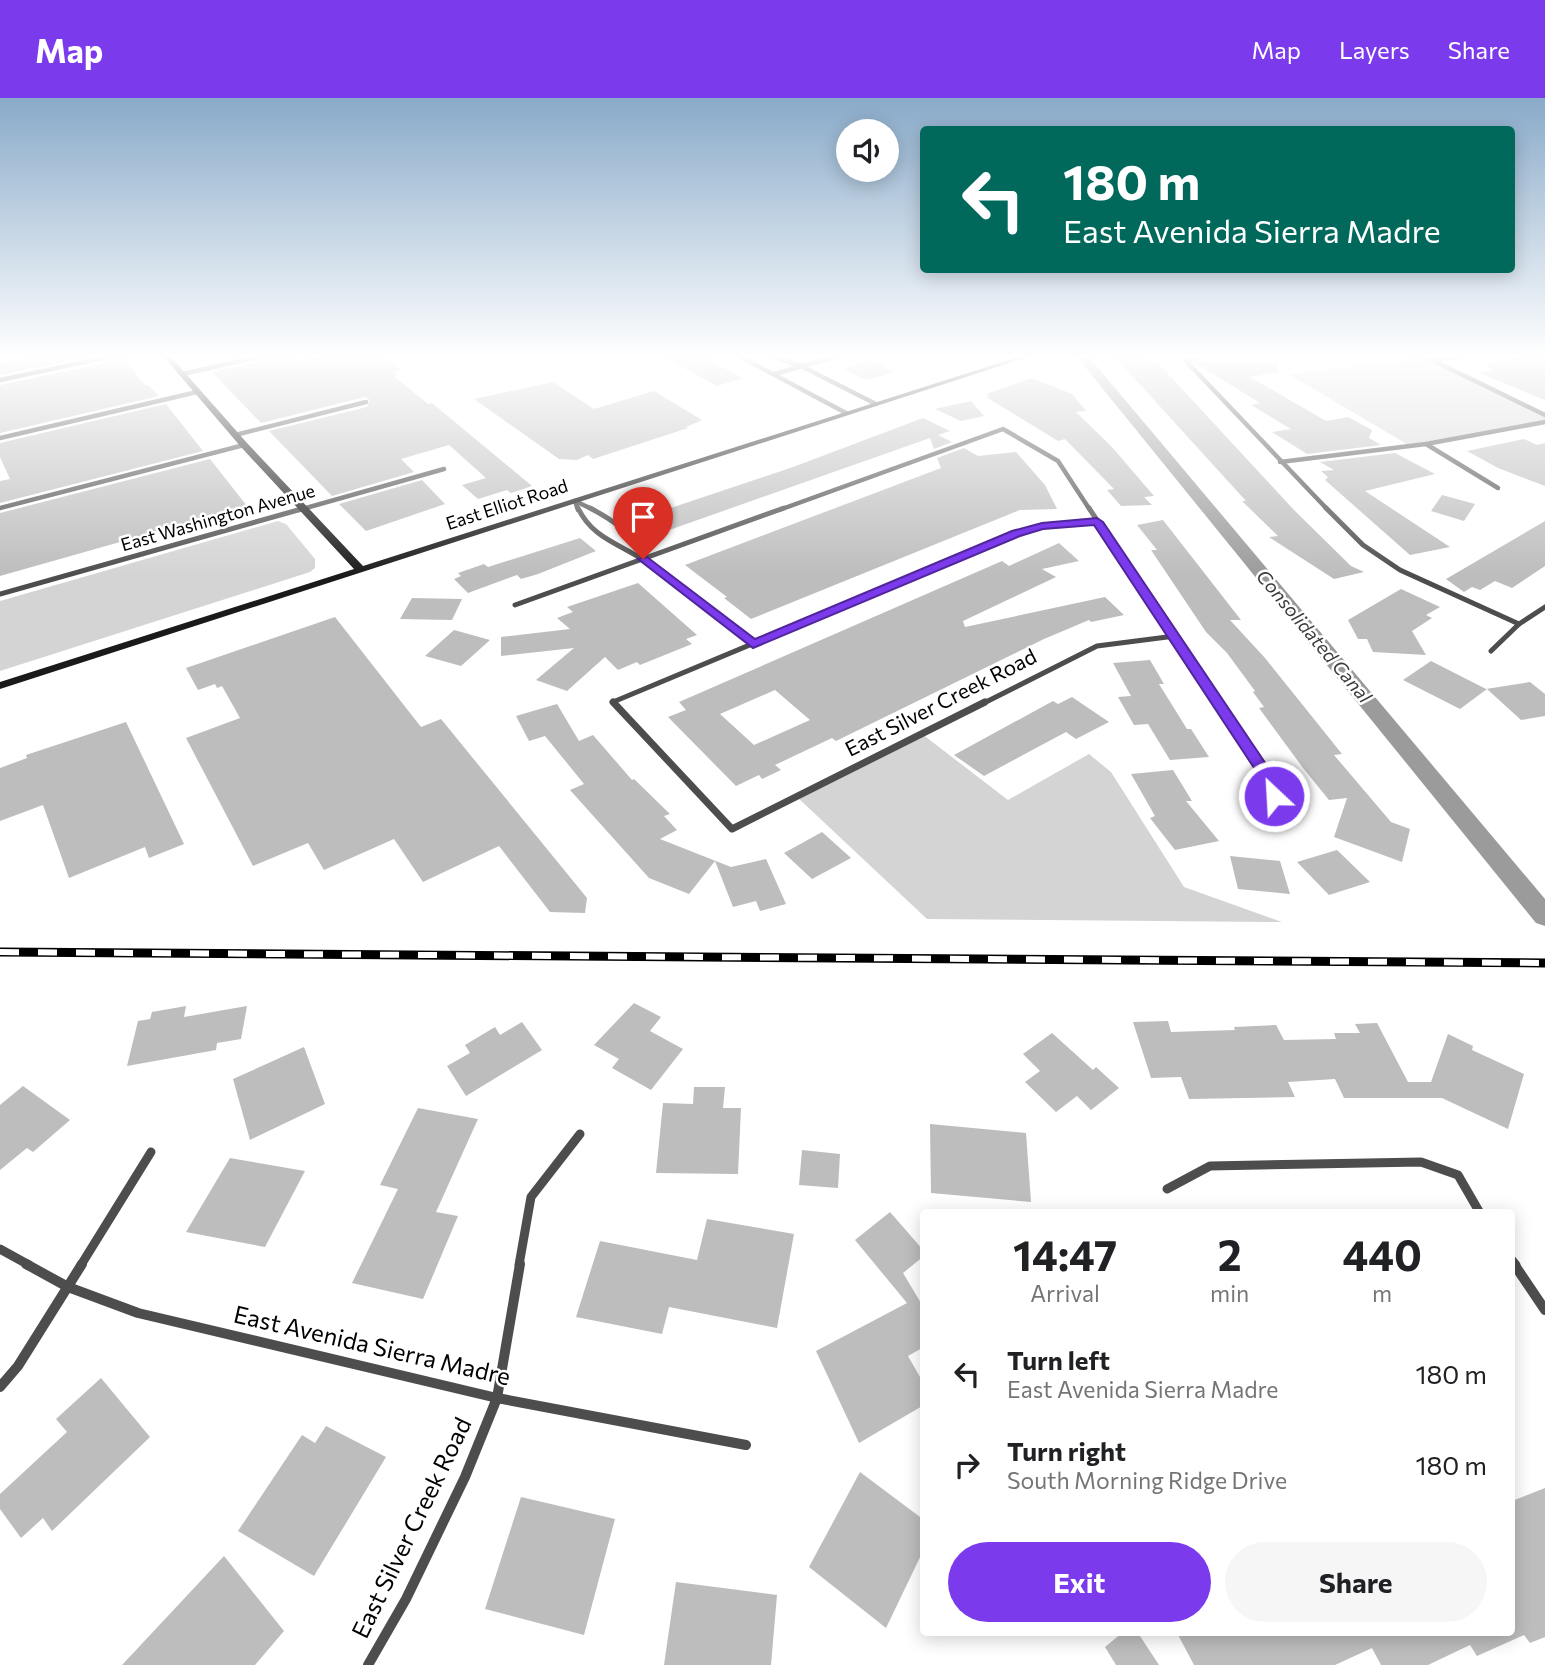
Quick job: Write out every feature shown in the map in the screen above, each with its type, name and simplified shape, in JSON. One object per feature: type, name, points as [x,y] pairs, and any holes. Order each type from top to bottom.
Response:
[{"type":"main road","points":[[231,430],[360,570]]},
{"type":"main road","name":"East Elliot Road","points":[[0,687],[793,430]]},
{"type":"street","points":[[0,438],[34,430]]},
{"type":"street","points":[[235,435],[254,430]]},
{"type":"street","points":[[516,606],[1000,430]]},
{"type":"street","points":[[1005,430],[1058,461],[1269,779],[1279,813]]},
{"type":"street","points":[[1250,430],[1363,545],[1384,560],[1519,624]]},
{"type":"street","points":[[1280,462],[1426,443],[1499,430]]},
{"type":"street","points":[[1426,443],[1499,488]]},
{"type":"street","points":[[0,508],[244,444]]},
{"type":"street","name":"East Washington Avenue","points":[[0,594],[444,469]]},
{"type":"street","points":[[575,501],[579,516],[622,551],[643,559],[753,644],[1016,534],[1042,526],[1097,522]]},
{"type":"street","points":[[575,501],[597,510],[640,545],[643,559]]},
{"type":"street","points":[[1491,651],[1519,624],[1545,607]]},
{"type":"street","name":"East Silver Creek Road","points":[[753,644],[614,702],[732,829],[1097,646],[1175,636]]},
{"type":"street","name":"East Silver Creek Road","points":[[368,1665],[406,1599],[465,1477],[497,1398],[531,1197],[580,1134]]},
{"type":"street","points":[[0,1387],[18,1366],[151,1152]]},
{"type":"street","points":[[1167,1189],[1210,1166],[1421,1162],[1458,1175],[1478,1209]]},
{"type":"street","name":"East Avenida Sierra Madre","points":[[0,1249],[68,1287],[138,1313],[497,1398],[746,1445]]},
{"type":"street","points":[[1515,1265],[1545,1310]]},
{"type":"shaded area","points":[[1383,430],[1499,430],[1410,446]]},
{"type":"shaded area","points":[[278,521],[286,524],[315,559],[315,568],[310,572],[0,671],[0,601]]},
{"type":"shaded area","points":[[922,734],[1008,800],[1089,754],[1111,772],[1184,887],[1282,922],[927,919],[797,797]]},
{"type":"building","points":[[55,430],[187,430],[203,451],[0,503],[0,481],[10,479],[0,457],[0,443]]},
{"type":"building","points":[[465,430],[532,486],[478,499],[462,485],[486,478],[449,445],[401,459],[414,472],[332,496],[269,431]]},
{"type":"building","points":[[518,430],[681,430],[593,459],[588,455],[577,460],[559,459]]},
{"type":"building","points":[[891,430],[950,431],[938,435],[952,442],[934,449],[930,438],[655,535],[635,520],[793,467]]},
{"type":"building","points":[[1040,430],[1095,430],[1154,496],[1144,497],[1152,505],[1121,506],[1107,490],[1114,489],[1065,439],[1058,441]]},
{"type":"building","points":[[1182,430],[1220,430],[1294,510],[1351,566],[1364,572],[1334,579],[1269,537],[1278,536],[1242,501],[1246,501]]},
{"type":"building","points":[[1372,430],[1369,438],[1381,445],[1307,454],[1272,432]]},
{"type":"building","points":[[1524,439],[1537,445],[1545,443],[1545,486],[1498,468],[1467,451]]},
{"type":"building","points":[[964,448],[978,456],[1016,452],[1045,485],[1057,509],[1020,510],[751,619],[685,565],[941,468],[937,458]]},
{"type":"building","points":[[1395,453],[1435,474],[1365,491],[1450,547],[1410,555],[1325,480],[1328,477],[1321,471],[1334,470],[1320,462]]},
{"type":"building","points":[[210,459],[247,506],[0,576],[0,513]]},
{"type":"building","points":[[422,480],[445,504],[366,531],[339,504]]},
{"type":"building","points":[[1442,495],[1475,504],[1464,521],[1431,511]]},
{"type":"building","points":[[1163,520],[1241,620],[1230,620],[1265,658],[1342,754],[1334,755],[1391,822],[1410,829],[1402,862],[1334,837],[1347,798],[1329,800],[1303,768],[1259,708],[1264,707],[1253,692],[1255,691],[1227,653],[1206,632],[1151,550],[1157,550],[1137,525]]},
{"type":"building","points":[[1545,521],[1545,566],[1512,588],[1495,581],[1480,590],[1472,587],[1464,592],[1446,579]]},
{"type":"building","points":[[580,538],[596,551],[538,574],[521,579],[517,575],[468,593],[454,579],[461,576],[458,573],[484,564],[488,567]]},
{"type":"building","points":[[1059,543],[1079,561],[1042,569],[1056,577],[963,621],[965,627],[1105,597],[1124,615],[1091,622],[1089,620],[1044,639],[836,741],[832,738],[775,765],[781,770],[762,779],[759,775],[736,786],[668,717],[686,710],[679,702],[1002,561],[1009,566]],"holes":[[[775,690],[810,720],[754,745],[720,714]]]},
{"type":"building","points":[[638,583],[697,635],[686,639],[692,644],[640,665],[637,662],[618,670],[605,657],[567,691],[536,680],[574,648],[501,656],[501,637],[570,629],[557,618],[573,612],[567,607]]},
{"type":"building","points":[[1401,589],[1440,607],[1426,615],[1432,618],[1412,631],[1426,655],[1373,652],[1367,639],[1358,639],[1348,620]]},
{"type":"building","points":[[412,598],[462,599],[452,620],[400,619]]},
{"type":"building","points":[[335,617],[421,727],[441,719],[587,898],[585,913],[550,912],[499,846],[423,882],[394,839],[324,870],[308,843],[253,866],[186,738],[240,718],[222,686],[217,688],[215,684],[198,690],[186,668]]},
{"type":"building","points":[[454,630],[490,640],[461,666],[425,656]]},
{"type":"building","points":[[1150,660],[1164,684],[1159,684],[1187,729],[1191,729],[1209,757],[1170,760],[1148,724],[1134,725],[1118,697],[1131,696],[1113,663]]},
{"type":"building","points":[[1431,661],[1486,689],[1530,682],[1545,694],[1545,716],[1521,720],[1487,689],[1460,709],[1403,680]]},
{"type":"building","points":[[1072,697],[1109,722],[1076,739],[1066,732],[984,776],[954,755],[1053,701],[1058,704]]},
{"type":"building","points":[[557,704],[579,741],[593,735],[632,780],[670,814],[664,816],[677,830],[660,839],[731,867],[766,859],[786,904],[760,911],[756,901],[733,907],[715,861],[689,894],[649,878],[570,790],[584,784],[545,736],[529,741],[516,716]]},
{"type":"building","points":[[126,722],[184,844],[149,858],[145,847],[69,878],[43,805],[0,821],[0,768],[27,758],[26,755]]},
{"type":"building","points":[[1173,770],[1192,801],[1186,801],[1219,841],[1175,850],[1150,818],[1155,816],[1131,774]]},
{"type":"building","points":[[822,832],[851,858],[812,879],[784,853]]},
{"type":"building","points":[[1337,850],[1370,882],[1329,895],[1297,862]]},
{"type":"building","points":[[1230,856],[1280,861],[1290,894],[1238,889]]},
{"type":"building","points":[[634,1003],[661,1017],[650,1031],[683,1049],[651,1090],[612,1068],[619,1059],[594,1045]]},
{"type":"building","points":[[186,1006],[184,1017],[247,1006],[241,1039],[217,1043],[216,1050],[127,1066],[138,1021],[150,1019],[152,1012]]},
{"type":"building","points":[[1168,1021],[1171,1032],[1235,1030],[1234,1027],[1276,1025],[1284,1040],[1336,1039],[1334,1033],[1360,1033],[1355,1024],[1377,1023],[1408,1082],[1431,1082],[1448,1034],[1473,1046],[1472,1050],[1524,1074],[1508,1129],[1442,1098],[1344,1098],[1335,1079],[1288,1082],[1295,1097],[1189,1099],[1181,1077],[1151,1078],[1133,1022]]},
{"type":"building","points":[[522,1022],[542,1050],[466,1096],[447,1066],[470,1053],[465,1045],[495,1027],[500,1035]]},
{"type":"building","points":[[1052,1033],[1093,1070],[1096,1067],[1119,1088],[1091,1110],[1077,1096],[1056,1112],[1025,1082],[1040,1071],[1023,1054]]},
{"type":"building","points":[[304,1047],[325,1104],[250,1140],[233,1079]]},
{"type":"building","points":[[23,1086],[70,1120],[33,1152],[27,1148],[0,1170],[0,1105]]},
{"type":"building","points":[[694,1087],[725,1087],[723,1108],[741,1108],[738,1174],[656,1173],[663,1103],[693,1104]]},
{"type":"building","points":[[418,1108],[478,1119],[436,1212],[458,1216],[423,1299],[352,1283],[398,1189],[380,1185]]},
{"type":"building","points":[[930,1124],[1026,1133],[1031,1202],[931,1193]]},
{"type":"building","points":[[802,1150],[840,1154],[838,1188],[799,1185]]},
{"type":"building","points":[[230,1158],[305,1171],[265,1247],[186,1232]]},
{"type":"building","points":[[890,1212],[920,1246],[920,1259],[903,1273],[920,1301],[920,1349],[908,1356],[920,1377],[920,1407],[859,1443],[816,1351],[907,1303],[855,1240]]},
{"type":"building","points":[[707,1219],[794,1234],[777,1328],[669,1307],[662,1334],[576,1317],[600,1241],[697,1260]]},
{"type":"building","points":[[101,1378],[150,1437],[52,1531],[43,1518],[21,1538],[0,1509],[0,1494],[67,1432],[56,1419]]},
{"type":"building","points":[[326,1426],[386,1457],[314,1576],[238,1531],[302,1435],[315,1443]]},
{"type":"building","points":[[860,1472],[920,1517],[920,1557],[886,1628],[809,1567]]},
{"type":"building","points":[[1545,1488],[1545,1637],[1530,1643],[1524,1635],[1477,1656],[1470,1645],[1428,1665],[1381,1665],[1372,1648],[1335,1665],[1194,1665],[1179,1636],[1515,1636],[1515,1500]]},
{"type":"building","points":[[521,1497],[615,1519],[584,1635],[485,1609]]},
{"type":"building","points":[[224,1556],[284,1631],[255,1665],[122,1665]]},
{"type":"building","points":[[676,1582],[777,1595],[771,1665],[664,1665]]},
{"type":"building","points":[[1118,1636],[1140,1636],[1159,1665],[1116,1665],[1105,1647]]},
{"type":"waterway","name":"Consolidated Canal","points":[[1143,430],[1545,916]]},
{"type":"railway","points":[[0,952],[1545,963]]},
{"type":"route","points":[[643,559],[753,644],[1016,534],[1042,526],[1097,522],[1269,779],[1274,796]]}]
